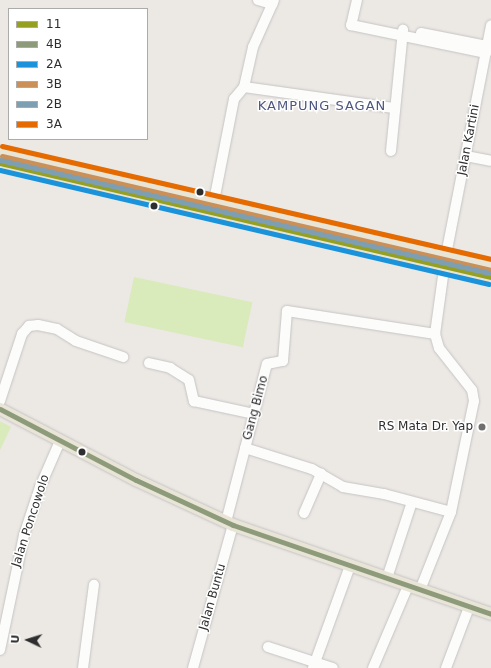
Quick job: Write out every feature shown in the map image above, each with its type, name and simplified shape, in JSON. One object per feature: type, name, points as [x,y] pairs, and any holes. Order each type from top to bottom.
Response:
[{"type":"main road","points":[[0,153],[214,201],[445,260],[491,277]]},
{"type":"main road","points":[[0,163],[445,260],[491,266]]},
{"type":"main road","points":[[0,409],[60,441],[230,524],[491,614]]},
{"type":"street","points":[[214,201],[234,99],[244,87],[253,47],[273,2],[258,0]]},
{"type":"street","points":[[357,0],[352,22],[487,49]]},
{"type":"street","name":"Jalan Kartini","points":[[435,334],[445,260],[466,156],[487,69],[487,49],[491,25]]},
{"type":"street","points":[[391,151],[394,108],[403,32]]},
{"type":"street","points":[[244,87],[394,108]]},
{"type":"street","points":[[466,156],[491,161]]},
{"type":"street","name":"Gang Bimo","points":[[230,524],[245,448],[267,364],[283,361],[287,311],[435,334]]},
{"type":"street","points":[[0,401],[22,334],[29,326],[38,325],[58,329],[76,341],[123,357]]},
{"type":"street","points":[[420,590],[451,512],[474,401],[472,390],[439,348],[435,334]]},
{"type":"street","points":[[149,363],[170,368],[189,380],[194,401],[254,414]]},
{"type":"street","name":"Jalan Poncowolo","points":[[0,650],[3,622],[24,535],[40,487],[60,441]]},
{"type":"street","points":[[245,448],[321,474],[343,487],[451,512]]},
{"type":"street","points":[[304,513],[321,474]]},
{"type":"street","points":[[387,578],[412,502]]},
{"type":"street","name":"Jalan Buntu","points":[[193,668],[230,524]]},
{"type":"street","points":[[314,665],[350,566]]},
{"type":"street","points":[[83,668],[94,586]]},
{"type":"street","points":[[373,668],[408,586]]},
{"type":"street","points":[[446,668],[469,607]]},
{"type":"street","points":[[268,648],[314,665],[333,668]]},
{"type":"green space","points":[[134,277],[252,302],[243,347],[124,322]]},
{"type":"green space","points":[[0,421],[11,427],[0,450]]},
{"type":"transit line","name":"3A","points":[[2,146],[491,259]]},
{"type":"transit line","name":"3B","points":[[2,156],[491,270]]},
{"type":"transit line","name":"2B","points":[[0,160],[489,273]]},
{"type":"transit line","name":"11","points":[[0,163],[491,277]]},
{"type":"transit line","name":"2A","points":[[0,170],[489,284]]},
{"type":"transit line","name":"4B","points":[[0,409],[136,480],[233,525],[491,614]]},
{"type":"place","name":"RS Mata Dr. Yap","points":[[482,427]]},
{"type":"district","name":"KAMPUNG SAGAN","points":[[322,106]]}]
